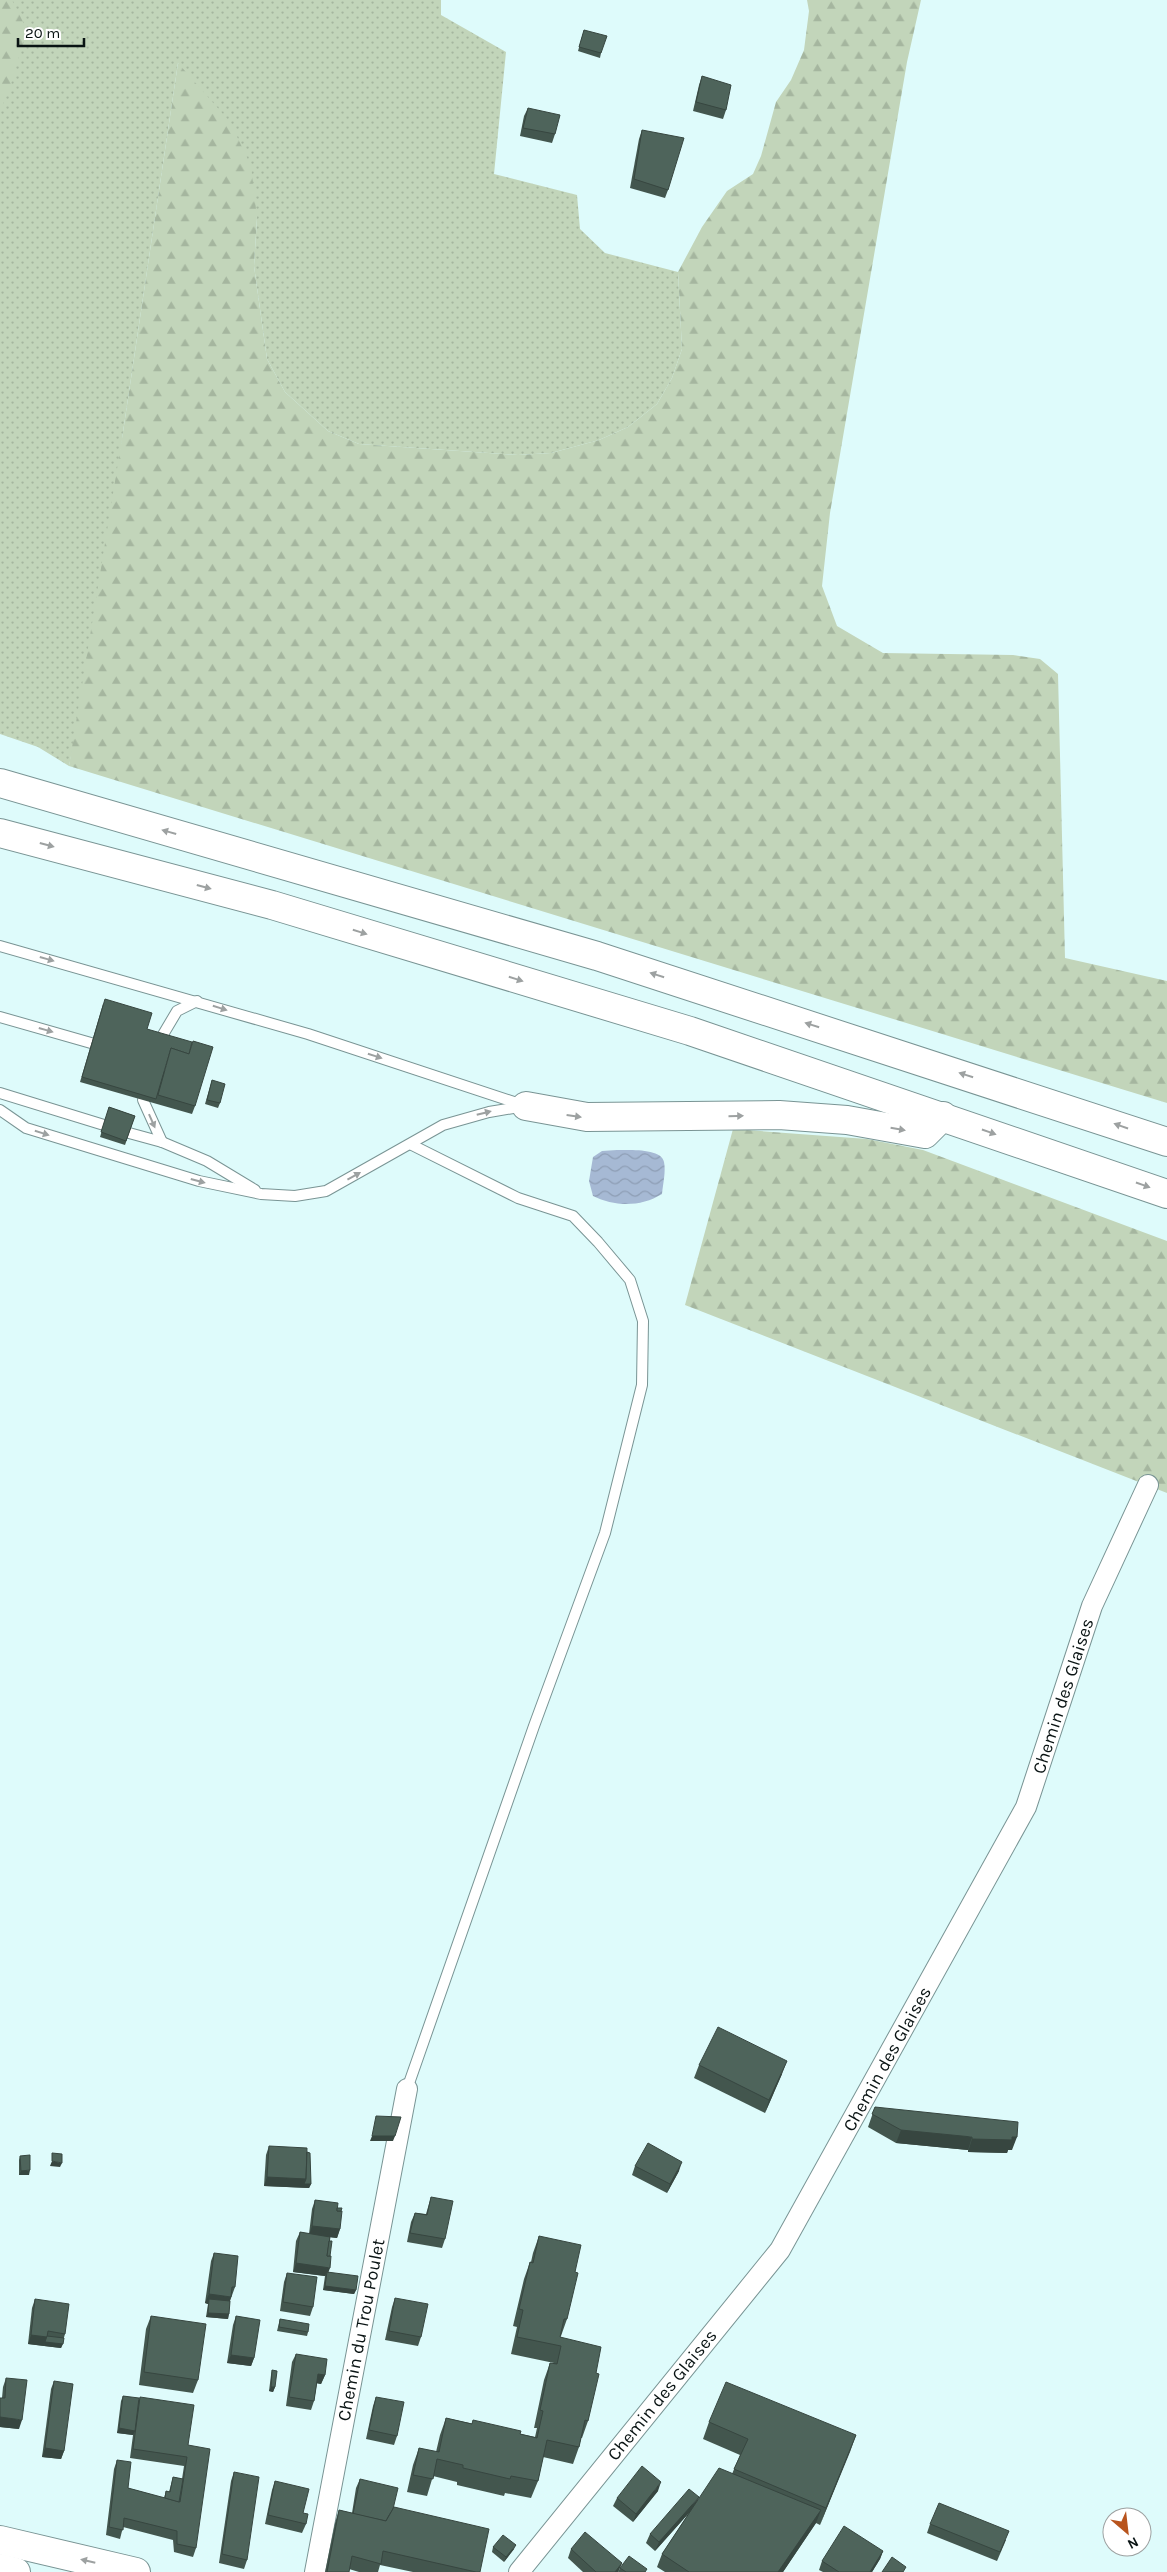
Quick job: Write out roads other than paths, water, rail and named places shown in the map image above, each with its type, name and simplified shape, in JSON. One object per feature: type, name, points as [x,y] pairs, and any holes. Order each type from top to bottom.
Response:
[{"type":"main road","points":[[0,783],[597,956],[1167,1142]]},
{"type":"main road","points":[[0,833],[301,914],[690,1031],[1167,1194]]},
{"type":"main road","points":[[526,1106],[587,1117],[789,1116],[847,1120],[925,1134],[943,1116]]},
{"type":"main road","points":[[0,2540],[136,2572]]},
{"type":"main road","points":[[0,2568],[16,2572]]},
{"type":"street","name":"Chemin des Glaises","points":[[519,2572],[780,2250],[1026,1807],[1092,1606],[1148,1485]]},
{"type":"street","name":"Chemin du Trou Poulet","points":[[315,2572],[407,2089]]},
{"type":"lane","points":[[0,946],[308,1034],[526,1106]]},
{"type":"lane","points":[[160,1038],[177,1011],[197,1001]]},
{"type":"lane","points":[[0,1017],[92,1043]]},
{"type":"lane","points":[[0,1093],[104,1125]]},
{"type":"lane","points":[[143,1100],[162,1142]]},
{"type":"lane","points":[[0,1110],[26,1128],[199,1181],[261,1194],[294,1196],[326,1191],[412,1145],[444,1125],[489,1112],[526,1106]]},
{"type":"lane","points":[[129,1133],[162,1142],[208,1161],[261,1194]]},
{"type":"lane","points":[[407,2089],[534,1726],[605,1533],[642,1385],[643,1322],[630,1280],[573,1216],[518,1198],[412,1145]]},
{"type":"water","points":[[602,1151],[651,1152],[662,1157],[665,1169],[662,1194],[645,1201],[628,1204],[601,1200],[593,1196],[589,1181],[593,1157]]}]
